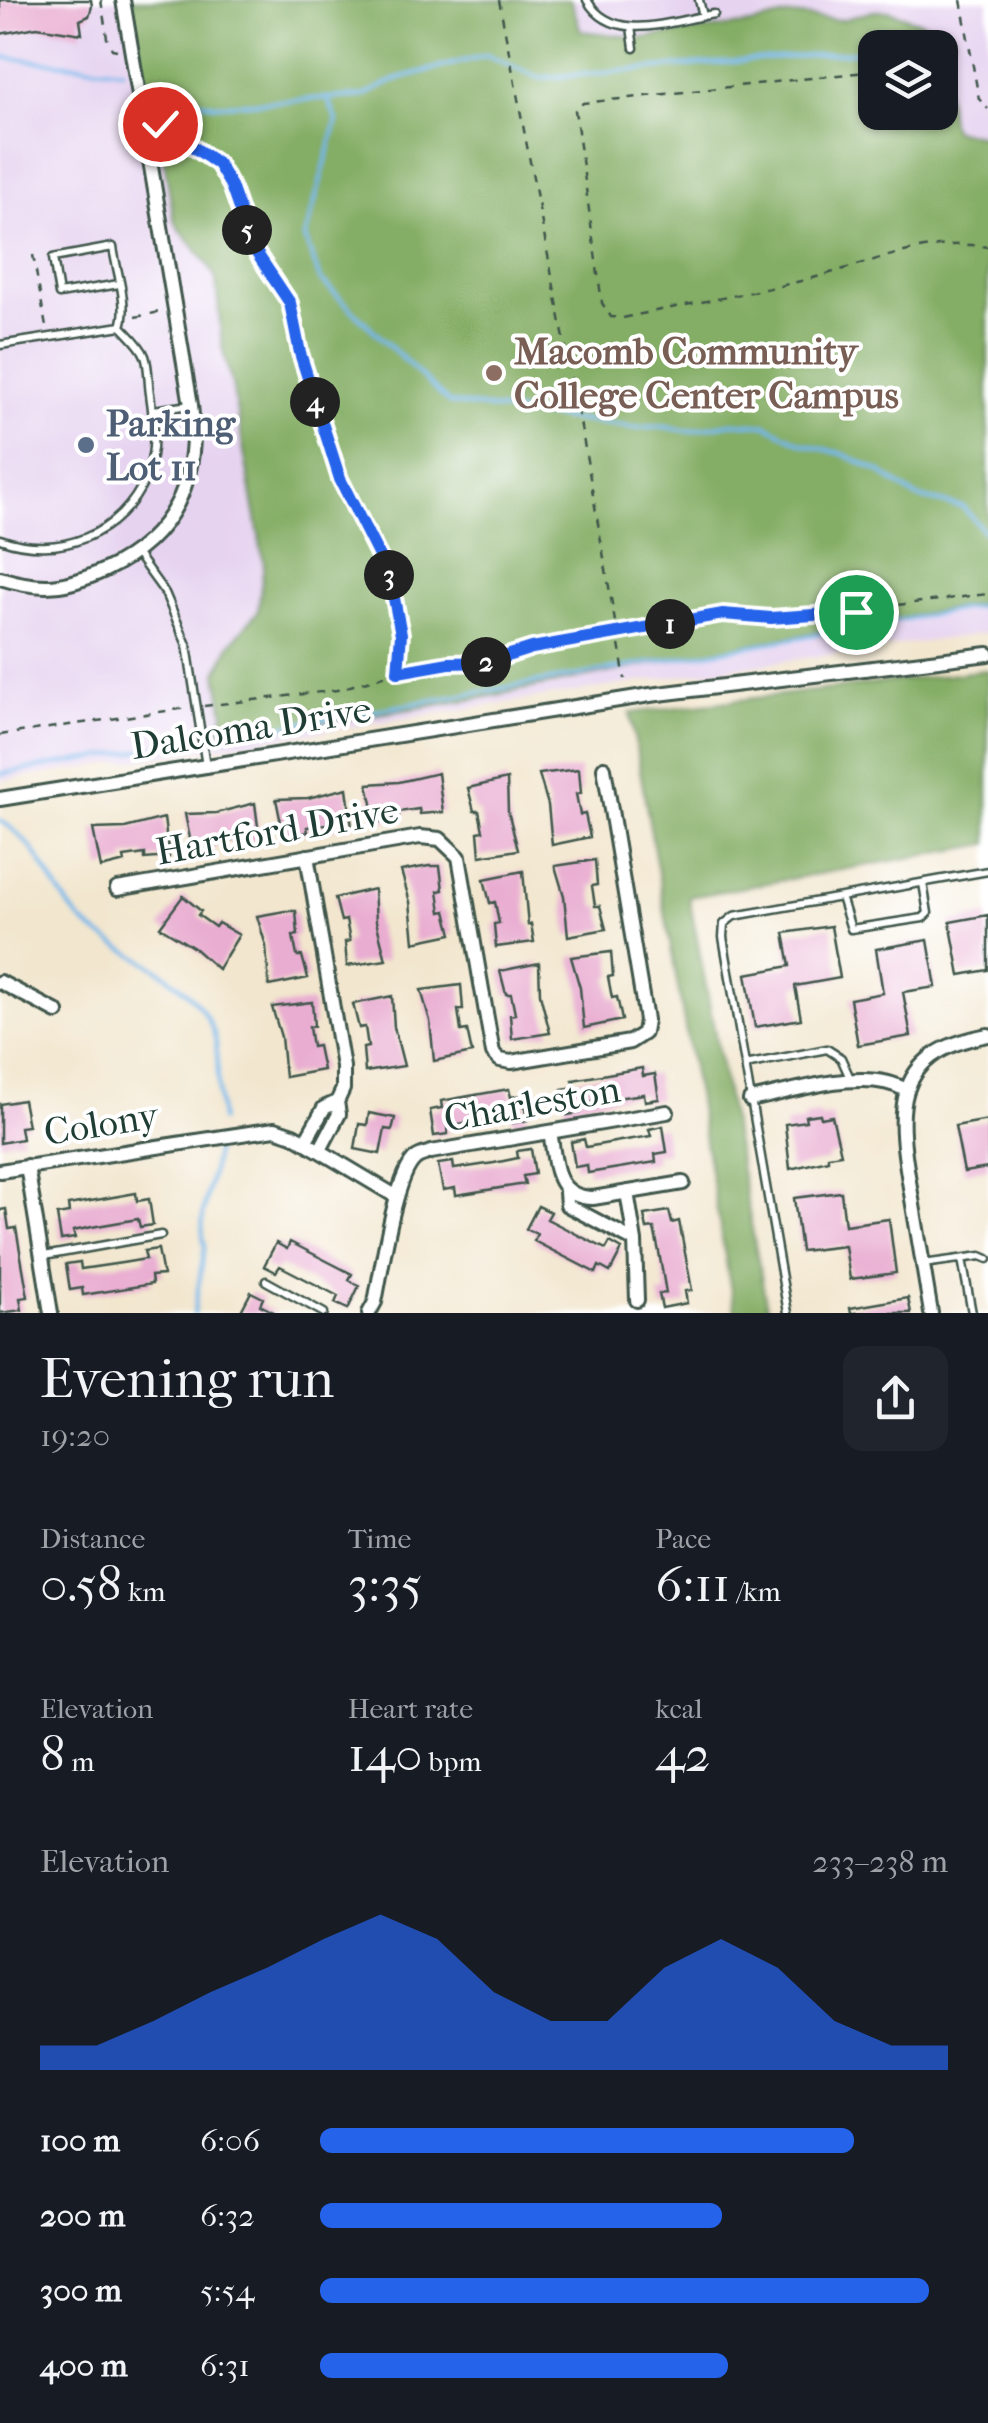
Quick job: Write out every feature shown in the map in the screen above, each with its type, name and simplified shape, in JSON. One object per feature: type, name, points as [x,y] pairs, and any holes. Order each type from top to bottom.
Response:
[{"type":"street","points":[[0,578],[33,585],[71,586],[136,553],[168,519],[186,482],[192,457],[191,405],[123,0]]},
{"type":"street","name":"Dalcoma Drive","points":[[0,799],[650,695],[988,654]]},
{"type":"street","name":"Hartford Drive","points":[[117,889],[420,837],[440,839],[459,857],[493,1053],[500,1060],[511,1062],[630,1042],[644,1033],[646,1020],[604,768]]},
{"type":"street","points":[[308,856],[344,1067],[344,1089],[337,1102],[324,1108],[305,1142],[397,1197],[370,1313]]},
{"type":"street","points":[[0,982],[57,1012]]},
{"type":"street","points":[[931,1313],[900,1132],[906,1090],[923,1063],[936,1052],[955,1041],[988,1035]]},
{"type":"street","points":[[750,1100],[851,1081],[890,1081],[906,1090]]},
{"type":"street","points":[[320,1150],[339,1114],[337,1102]]},
{"type":"street","name":"Charleston","points":[[397,1197],[408,1168],[416,1158],[431,1152],[667,1112]]},
{"type":"street","name":"Colony","points":[[0,1171],[275,1128],[305,1142]]},
{"type":"street","points":[[550,1132],[567,1205],[635,1241]]},
{"type":"street","points":[[27,1166],[51,1313]]},
{"type":"street","points":[[566,1192],[579,1198],[593,1198],[684,1183]]},
{"type":"street","points":[[626,1192],[635,1241],[638,1300]]},
{"type":"lane","points":[[587,0],[595,14],[608,24],[631,27],[714,14]]},
{"type":"lane","points":[[700,0],[703,16]]},
{"type":"lane","points":[[631,27],[634,48]]},
{"type":"lane","points":[[0,540],[23,548],[64,545],[99,534],[128,510],[148,475],[155,429],[144,354],[122,322],[119,284],[113,248],[54,258],[59,294],[119,284]]},
{"type":"lane","points":[[0,345],[122,322]]},
{"type":"lane","points":[[152,410],[191,405]]},
{"type":"lane","points":[[136,553],[165,593],[187,645],[206,766]]},
{"type":"lane","points":[[788,1313],[744,1065],[724,924],[734,916],[988,872]]},
{"type":"lane","points":[[842,897],[851,929],[924,918],[928,913],[923,883]]},
{"type":"lane","points":[[744,1065],[827,1048],[841,1058],[851,1081]]},
{"type":"lane","points":[[42,1256],[160,1235]]},
{"type":"lane","points":[[922,1264],[981,1256],[988,1259]]},
{"type":"lane","points":[[962,1259],[972,1313]]},
{"type":"lane","points":[[266,1281],[324,1313]]},
{"type":"path","points":[[101,0],[107,38],[112,49],[124,52]]},
{"type":"path","points":[[499,0],[584,443],[624,680]]},
{"type":"path","points":[[962,0],[978,99],[988,109]]},
{"type":"path","points":[[858,72],[583,103],[575,110],[602,303],[611,317],[623,318],[736,295],[936,247],[969,244],[988,248]]},
{"type":"path","points":[[160,124],[218,164],[231,186],[252,246],[290,303],[300,353],[340,479],[390,578],[401,634],[398,672]]},
{"type":"path","points":[[33,255],[46,329]]},
{"type":"path","points":[[42,303],[55,300]]},
{"type":"path","points":[[122,322],[155,314],[164,304]]},
{"type":"path","points":[[0,736],[336,690],[398,672],[449,663],[488,662],[532,648],[723,614],[771,618],[815,615],[988,594]]},
{"type":"shaded area","name":"Macomb Community College Center Campus","points":[[0,0],[988,0],[988,633],[717,670],[0,781]]},
{"type":"green space","name":"Macomb Community College Center Campus","points":[[129,0],[571,0],[581,31],[642,38],[790,15],[841,20],[874,11],[889,11],[943,30],[858,30],[858,130],[954,130],[988,137],[988,603],[752,644],[480,698],[301,726],[218,730],[224,714],[217,673],[230,645],[258,611],[264,564],[222,347],[216,280],[174,220],[154,101],[142,66]]},
{"type":"green space","points":[[988,670],[988,844],[689,897],[768,1313],[735,1313],[630,713]]},
{"type":"building","points":[[0,0],[91,0],[92,6],[89,16],[80,20],[82,34],[37,27],[0,34]]},
{"type":"building","points":[[579,769],[581,793],[576,794],[590,837],[552,845],[548,805],[539,774]]},
{"type":"building","points":[[438,773],[443,812],[398,812],[399,817],[376,823],[368,784]]},
{"type":"building","points":[[507,779],[508,811],[518,850],[480,856],[478,832],[483,831],[468,788]]},
{"type":"building","points":[[347,788],[352,827],[307,827],[308,832],[284,838],[276,799],[308,798]]},
{"type":"building","points":[[255,803],[260,842],[215,842],[216,847],[193,853],[185,814],[216,813]]},
{"type":"building","points":[[164,818],[169,857],[124,857],[125,862],[101,868],[93,829],[125,828]]},
{"type":"building","points":[[595,860],[595,906],[600,906],[606,929],[568,936],[564,896],[555,866]]},
{"type":"building","points":[[440,866],[441,912],[446,911],[452,934],[414,942],[410,902],[401,871]]},
{"type":"building","points":[[523,871],[528,925],[531,924],[534,942],[496,947],[494,924],[499,923],[484,879]]},
{"type":"building","points":[[374,889],[376,921],[386,960],[347,966],[345,942],[350,941],[346,920],[341,921],[335,898]]},
{"type":"building","points":[[183,896],[201,911],[198,915],[215,927],[218,923],[239,935],[218,969],[160,927]]},
{"type":"building","points":[[296,911],[298,935],[293,936],[308,978],[269,986],[266,946],[257,916]]},
{"type":"building","points":[[988,915],[988,970],[960,975],[950,922]]},
{"type":"building","points":[[831,926],[840,978],[795,986],[801,1019],[755,1027],[746,974],[790,966],[784,933]]},
{"type":"building","points":[[928,940],[936,987],[903,992],[911,1036],[858,1045],[850,999],[883,993],[876,949]]},
{"type":"building","points":[[611,952],[613,976],[608,977],[622,1020],[584,1028],[580,988],[571,957]]},
{"type":"building","points":[[539,963],[540,994],[550,1033],[512,1039],[510,1015],[515,1014],[500,971]]},
{"type":"building","points":[[461,985],[461,1031],[467,1030],[472,1053],[434,1061],[430,1021],[421,990]]},
{"type":"building","points":[[392,996],[394,1027],[404,1066],[365,1072],[365,1027],[359,1028],[353,1004]]},
{"type":"building","points":[[312,1002],[312,1047],[318,1046],[323,1070],[285,1077],[281,1037],[272,1007]]},
{"type":"building","points":[[642,1068],[643,1076],[655,1074],[659,1099],[645,1101],[644,1094],[603,1100],[579,1105],[580,1113],[567,1115],[562,1089],[575,1087],[573,1080]]},
{"type":"building","points":[[509,1089],[511,1097],[523,1095],[527,1120],[513,1123],[512,1115],[447,1126],[448,1134],[434,1136],[430,1110],[442,1108],[441,1101]]},
{"type":"building","points":[[23,1100],[28,1126],[20,1127],[22,1139],[0,1143],[0,1104]]},
{"type":"building","points":[[369,1113],[395,1118],[392,1130],[385,1129],[380,1154],[355,1149],[359,1124],[367,1125]]},
{"type":"building","points":[[820,1114],[821,1118],[832,1116],[841,1154],[790,1169],[785,1124]]},
{"type":"building","points":[[988,1120],[988,1168],[964,1172],[955,1126]]},
{"type":"building","points":[[663,1126],[667,1152],[655,1154],[656,1162],[588,1173],[587,1165],[575,1167],[571,1142],[584,1139],[586,1147],[651,1136],[649,1129]]},
{"type":"building","points":[[531,1149],[535,1174],[523,1176],[525,1184],[456,1195],[455,1188],[443,1190],[438,1164],[453,1162],[454,1169],[494,1163],[518,1158],[517,1151]]},
{"type":"building","points":[[841,1192],[845,1225],[889,1219],[896,1273],[850,1279],[845,1246],[801,1251],[794,1198]]},
{"type":"building","points":[[136,1193],[137,1201],[149,1199],[153,1225],[140,1227],[138,1219],[73,1231],[75,1238],[61,1240],[57,1215],[69,1213],[68,1205]]},
{"type":"building","points":[[538,1206],[551,1212],[547,1219],[584,1238],[606,1249],[610,1242],[622,1249],[610,1272],[599,1266],[596,1273],[534,1241],[537,1234],[526,1229]]},
{"type":"building","points":[[6,1209],[9,1229],[16,1228],[28,1297],[20,1298],[22,1310],[0,1313],[0,1210]]},
{"type":"building","points":[[669,1211],[672,1223],[679,1221],[692,1290],[685,1291],[687,1303],[662,1308],[659,1294],[666,1293],[659,1252],[654,1228],[647,1229],[644,1215]]},
{"type":"building","points":[[290,1242],[352,1274],[349,1280],[359,1286],[348,1309],[335,1303],[338,1296],[280,1266],[276,1272],[264,1266],[276,1243],[287,1249]]},
{"type":"building","points":[[158,1249],[163,1275],[151,1276],[152,1284],[83,1295],[82,1288],[70,1290],[66,1264],[80,1262],[81,1269],[122,1263],[146,1259],[144,1251]]},
{"type":"building","points":[[251,1292],[263,1298],[260,1305],[276,1313],[240,1313]]},
{"type":"building","points":[[908,1298],[911,1313],[851,1313],[850,1308]]},
{"type":"waterway","points":[[148,81],[162,92],[215,105],[363,96],[399,78],[487,55],[540,78],[858,51]]},
{"type":"waterway","points":[[0,57],[123,70]]},
{"type":"waterway","points":[[327,98],[337,120],[305,238],[320,279],[449,403],[636,428],[660,426],[688,431],[732,423],[766,425],[801,443],[843,454],[879,471],[916,497],[963,507],[988,536]]},
{"type":"waterway","points":[[219,737],[988,605]]},
{"type":"waterway","points":[[0,774],[190,742]]},
{"type":"waterway","points":[[0,820],[26,841],[83,923],[165,974],[198,1005],[213,1029],[216,1043],[221,1121]]},
{"type":"waterway","points":[[194,1313],[205,1246],[204,1211],[216,1150]]},
{"type":"place","name":"Macomb Community College Center Campus","points":[[494,373]]},
{"type":"place","name":"Parking Lot 11","points":[[86,445]]},
{"type":"route","points":[[160,124],[218,164],[231,186],[252,246],[290,303],[300,353],[340,479],[390,578],[401,634],[398,672],[449,663],[488,662],[532,648],[723,614],[771,618],[856,612]]}]
